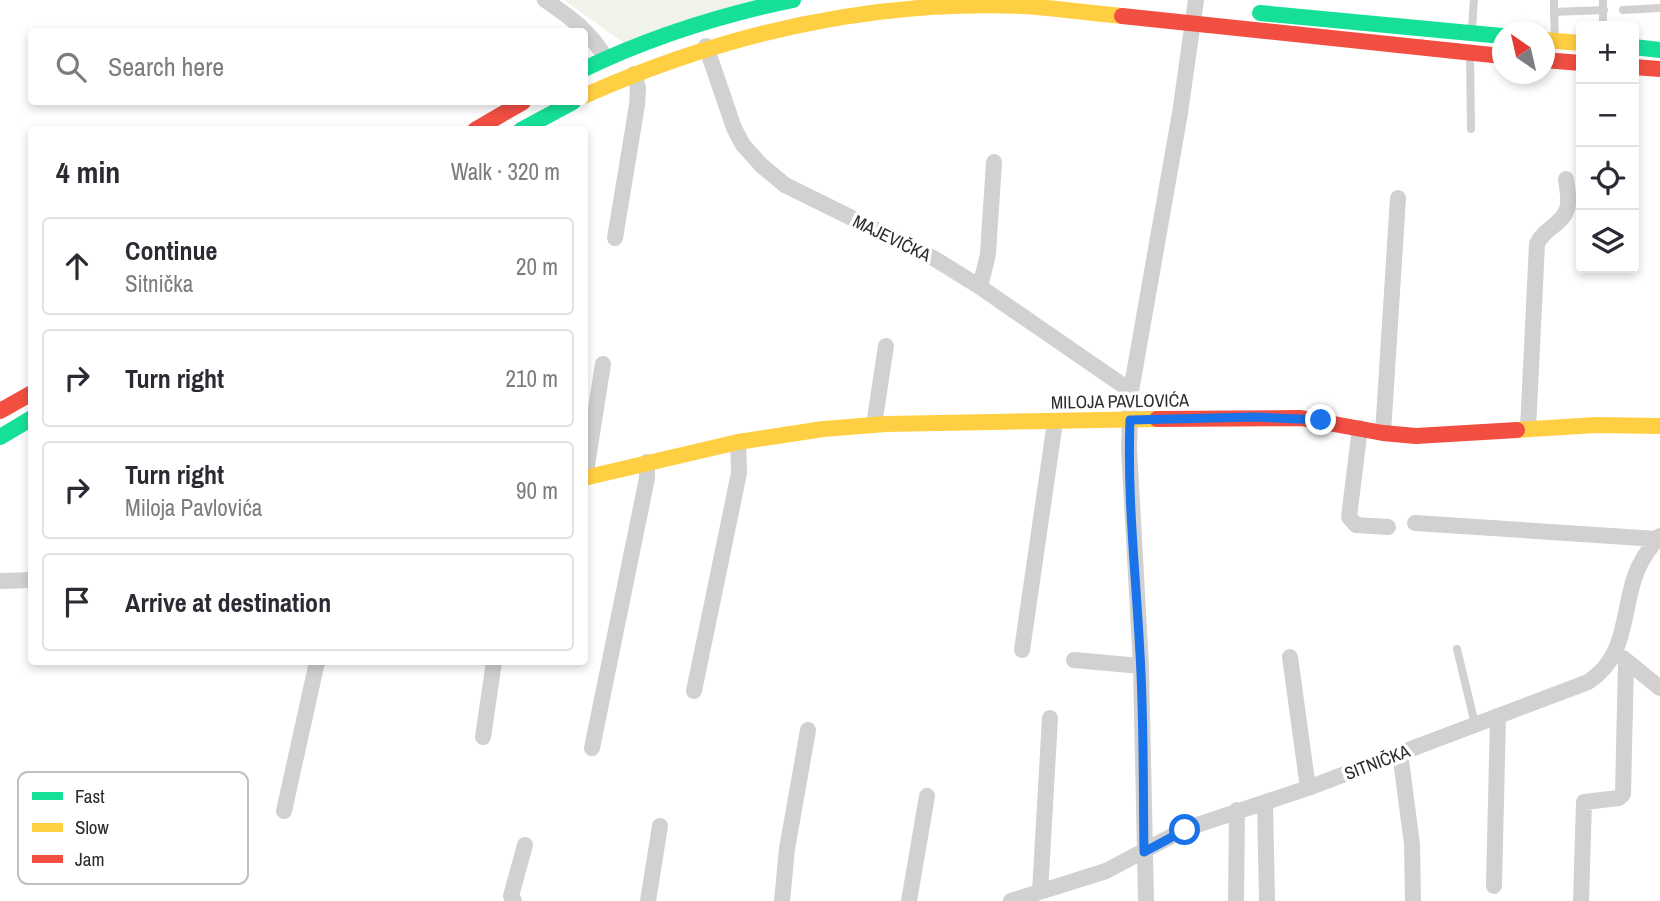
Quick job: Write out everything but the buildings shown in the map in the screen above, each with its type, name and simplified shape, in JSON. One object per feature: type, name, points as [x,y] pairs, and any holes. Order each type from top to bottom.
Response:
[{"type":"main road","points":[[588,67],[689,26],[763,3],[793,0]]},
{"type":"main road","points":[[588,94],[706,46],[746,34],[826,17],[886,10],[986,4],[1195,9],[1492,55]]},
{"type":"main road","points":[[1244,12],[1492,35]]},
{"type":"main road","points":[[1555,40],[1576,43]]},
{"type":"main road","points":[[1639,48],[1660,50]]},
{"type":"main road","points":[[1555,61],[1576,63]]},
{"type":"main road","points":[[1639,67],[1660,69]]},
{"type":"main road","points":[[482,126],[518,105]]},
{"type":"main road","points":[[528,126],[566,105]]},
{"type":"main road","points":[[0,411],[28,395]]},
{"type":"main road","name":"MILOJA PAVLOVIĆA","points":[[588,477],[738,442],[823,429],[874,425],[1301,418],[1383,433],[1416,436],[1596,425],[1660,426]]},
{"type":"main road","points":[[0,437],[28,420]]},
{"type":"street","points":[[545,0],[582,28]]},
{"type":"street","points":[[1146,901],[1140,666],[1129,448],[1131,391],[1180,113],[1195,9]]},
{"type":"street","points":[[588,34],[606,59]]},
{"type":"street","name":"MAJEVIČKA","points":[[706,46],[734,128],[748,152],[761,166],[785,184],[935,259],[1131,391]]},
{"type":"street","points":[[615,238],[637,104],[638,88],[634,74]]},
{"type":"street","points":[[562,126],[566,105]]},
{"type":"street","points":[[980,287],[988,254],[994,162]]},
{"type":"street","points":[[1528,429],[1537,244],[1542,234],[1561,220],[1568,208],[1566,179]]},
{"type":"street","points":[[1383,433],[1398,198]]},
{"type":"street","points":[[874,425],[886,346]]},
{"type":"street","points":[[588,459],[603,364]]},
{"type":"street","points":[[1022,650],[1055,422]]},
{"type":"street","points":[[1360,428],[1349,517],[1356,525],[1388,527]]},
{"type":"street","points":[[694,691],[739,473],[738,442]]},
{"type":"street","points":[[592,748],[647,478],[647,462]]},
{"type":"street","points":[[1415,523],[1659,537]]},
{"type":"street","name":"SITNIČKA","points":[[1012,901],[1106,871],[1185,830],[1237,810],[1308,789],[1588,682],[1621,657],[1638,569],[1659,537]]},
{"type":"street","points":[[0,581],[28,580]]},
{"type":"street","points":[[1290,657],[1308,789]]},
{"type":"street","points":[[1621,657],[1660,688]]},
{"type":"street","points":[[1581,901],[1584,802],[1619,798],[1623,794],[1621,657]]},
{"type":"street","points":[[1074,660],[1140,666]]},
{"type":"street","points":[[284,811],[316,665]]},
{"type":"street","points":[[483,737],[495,665]]},
{"type":"street","points":[[1494,886],[1498,716]]},
{"type":"street","points":[[1040,892],[1050,718]]},
{"type":"street","points":[[782,901],[787,849],[808,730]]},
{"type":"street","points":[[1400,753],[1412,844],[1413,901]]},
{"type":"street","points":[[909,901],[928,796]]},
{"type":"street","points":[[1265,802],[1267,901]]},
{"type":"street","points":[[1236,901],[1237,810]]},
{"type":"street","points":[[648,901],[660,826]]},
{"type":"street","points":[[514,901],[511,896],[525,845]]},
{"type":"lane","points":[[1472,33],[1474,0]]},
{"type":"lane","points":[[1553,21],[1554,0]]},
{"type":"lane","points":[[1603,0],[1603,21]]},
{"type":"lane","points":[[1623,10],[1660,8]]},
{"type":"lane","points":[[1554,12],[1604,10]]},
{"type":"lane","points":[[1470,52],[1471,129]]},
{"type":"lane","points":[[1457,649],[1475,724]]},
{"type":"shaded area","points":[[564,0],[756,0],[635,51]]},
{"type":"traffic: fast","points":[[588,67],[686,28],[793,0]]},
{"type":"traffic: fast","points":[[1260,13],[1492,35]]},
{"type":"traffic: fast","points":[[1639,48],[1660,50]]},
{"type":"traffic: fast","points":[[528,126],[567,105]]},
{"type":"traffic: fast","points":[[0,437],[28,420]]},
{"type":"traffic: slow","points":[[588,94],[689,55],[743,39],[853,16],[965,6],[1022,6],[1122,16]]},
{"type":"traffic: slow","points":[[1555,41],[1576,43]]},
{"type":"traffic: slow","points":[[588,477],[738,442],[823,429],[886,424],[1157,419]]},
{"type":"traffic: slow","points":[[1517,430],[1596,425],[1660,426]]},
{"type":"traffic: jam","points":[[1122,16],[1492,55]]},
{"type":"traffic: jam","points":[[1555,61],[1576,63]]},
{"type":"traffic: jam","points":[[1639,67],[1660,69]]},
{"type":"traffic: jam","points":[[482,126],[518,105]]},
{"type":"traffic: jam","points":[[0,411],[28,395]]},
{"type":"traffic: jam","points":[[1157,419],[1301,418],[1383,433],[1416,436],[1517,430]]},
{"type":"route","points":[[1185,830],[1144,852],[1130,420],[1255,417],[1321,420]]}]
